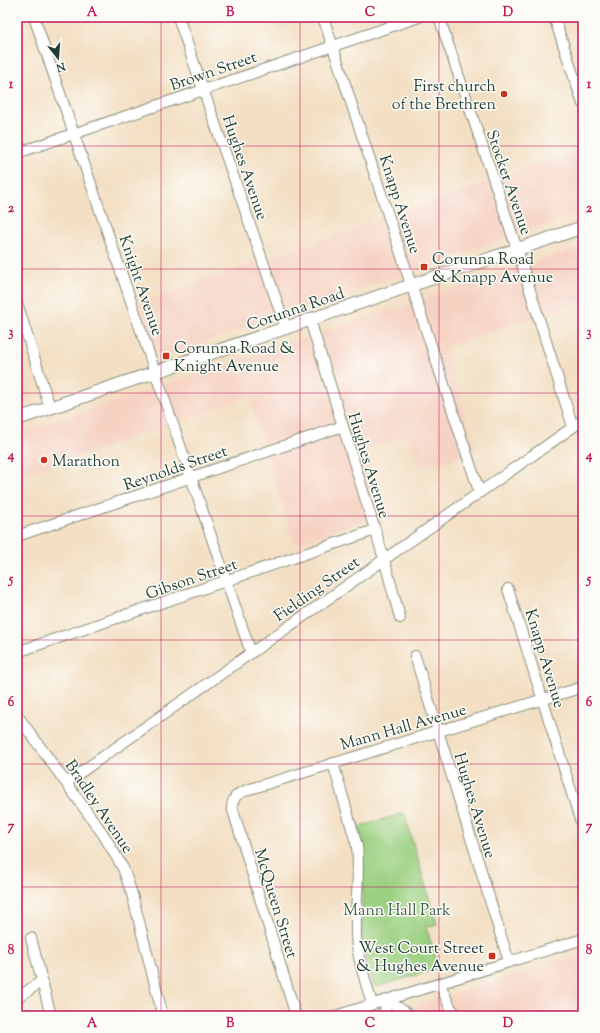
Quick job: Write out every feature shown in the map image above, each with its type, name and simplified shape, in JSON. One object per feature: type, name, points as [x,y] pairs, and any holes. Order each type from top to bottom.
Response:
[{"type":"main road","name":"Corunna Road","points":[[17,419],[583,226]]},
{"type":"street","name":"Knight Avenue","points":[[34,17],[251,653]]},
{"type":"street","name":"Hughes Avenue","points":[[178,17],[286,328]]},
{"type":"street","name":"Knapp Avenue","points":[[323,17],[479,491]]},
{"type":"street","name":"Brown Street","points":[[17,153],[419,17]]},
{"type":"street","name":"Stocker Avenue","points":[[438,17],[517,249],[573,427]]},
{"type":"street","points":[[554,17],[583,104]]},
{"type":"street","points":[[17,303],[50,408]]},
{"type":"street","name":"Hughes Avenue","points":[[310,320],[384,559],[400,618]]},
{"type":"street","name":"Fielding Street","points":[[67,782],[479,491],[583,420]]},
{"type":"street","name":"Reynolds Street","points":[[17,536],[343,426]]},
{"type":"street","name":"Gibson Street","points":[[17,652],[227,582],[375,530]]},
{"type":"street","name":"Knapp Avenue","points":[[508,589],[583,829]]},
{"type":"street","name":"Hughes Avenue","points":[[415,656],[509,962]]},
{"type":"street","name":"Mann Hall Avenue","points":[[233,799],[238,794],[250,789],[583,687]]},
{"type":"street","name":"Bradley Avenue","points":[[17,715],[67,782],[103,834],[123,868],[132,894],[163,1016]]},
{"type":"street","points":[[333,763],[357,846],[356,935],[359,957],[372,1004]]},
{"type":"street","name":"McQueen Street","points":[[233,799],[232,807],[296,1016]]},
{"type":"street","points":[[31,938],[51,1016]]},
{"type":"street","points":[[335,1016],[583,939]]},
{"type":"street","points":[[17,998],[42,981]]},
{"type":"street","points":[[440,984],[450,1007],[456,1016]]},
{"type":"street","points":[[384,1016],[387,1000]]},
{"type":"street","points":[[387,1000],[410,1016]]},
{"type":"shaded area","points":[[583,149],[583,212],[158,358],[139,303]]},
{"type":"shaded area","points":[[583,246],[583,302],[444,347],[476,451],[421,468],[407,435],[362,450],[383,515],[294,544],[249,397],[17,477],[17,434]]},
{"type":"shaded area","points":[[17,360],[32,400],[17,406]]},
{"type":"shaded area","points":[[583,954],[583,1016],[382,1016]]},
{"type":"green space","name":"Mann Hall Park","points":[[404,813],[437,924],[426,927],[439,968],[377,987],[374,985],[370,972],[363,940],[363,853],[358,827]]},
{"type":"place","name":"First church of the Brethren","points":[[504,94]]},
{"type":"place","name":"Corunna Road & Knapp Avenue","points":[[424,267]]},
{"type":"place","name":"Corunna Road & Knight Avenue","points":[[166,356]]},
{"type":"place","name":"Marathon","points":[[44,460]]},
{"type":"place","name":"West Court Street & Hughes Avenue","points":[[492,956]]}]
